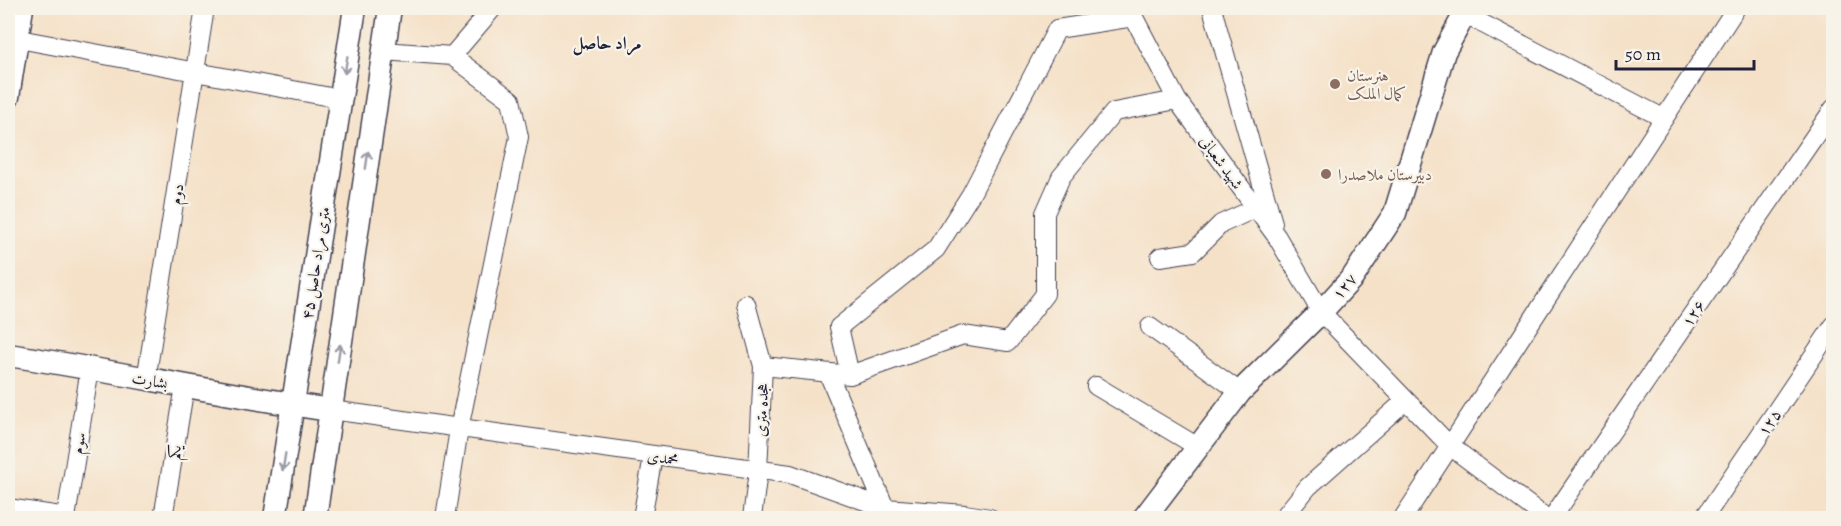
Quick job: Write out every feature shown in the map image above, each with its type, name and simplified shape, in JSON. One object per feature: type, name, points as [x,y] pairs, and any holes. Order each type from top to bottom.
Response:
[{"type":"street","points":[[8,97],[12,38],[22,8]]},
{"type":"street","name":"دوم","points":[[146,380],[205,8]]},
{"type":"street","name":"۴۵ متری مراد حاصل","points":[[275,519],[355,8]]},
{"type":"street","points":[[315,519],[390,8]]},
{"type":"street","points":[[452,56],[493,8]]},
{"type":"street","points":[[1212,8],[1277,237]]},
{"type":"street","points":[[1403,519],[1736,8]]},
{"type":"street","points":[[1466,11],[1664,118]]},
{"type":"street","name":"۱۲۷","points":[[1144,519],[1240,392],[1353,278],[1395,213],[1444,52],[1466,11]]},
{"type":"street","points":[[850,375],[839,327],[936,249],[971,194],[1057,29],[1132,12]]},
{"type":"street","name":"شهید شعبانی","points":[[1132,12],[1177,100],[1277,237],[1321,312],[1450,446],[1546,519]]},
{"type":"street","points":[[12,38],[341,99]]},
{"type":"street","points":[[383,51],[452,56],[511,100],[519,137],[459,429],[445,519]]},
{"type":"street","points":[[763,366],[850,375],[963,335],[1008,342],[1045,294],[1044,213],[1061,177],[1114,112],[1177,100]]},
{"type":"street","name":"۱۲۶","points":[[1552,519],[1833,108]]},
{"type":"street","points":[[1160,257],[1193,252],[1221,224],[1256,208]]},
{"type":"street","name":"هجده متری","points":[[746,304],[763,366],[758,471],[752,519]]},
{"type":"street","name":"۱۲۵","points":[[1704,519],[1833,325]]},
{"type":"street","points":[[1150,327],[1240,392]]},
{"type":"street","name":"بشارت","points":[[8,355],[331,411]]},
{"type":"street","name":"سوم","points":[[66,518],[90,368]]},
{"type":"street","points":[[828,373],[891,514]]},
{"type":"street","points":[[1096,386],[1198,447]]},
{"type":"street","name":"یکم","points":[[163,519],[185,387]]},
{"type":"street","points":[[1283,519],[1308,487],[1405,401]]},
{"type":"street","name":"محمدی","points":[[331,411],[790,474],[891,514],[965,513],[990,519]]},
{"type":"street","points":[[642,519],[653,456]]},
{"type":"street","points":[[8,508],[66,518]]},
{"type":"place","name":"هنرستان کمال الملک","points":[[1335,84]]},
{"type":"place","name":"دبیرستان ملاصدرا","points":[[1326,174]]},
{"type":"district","name":"مراد حاصل","points":[[607,43]]}]
